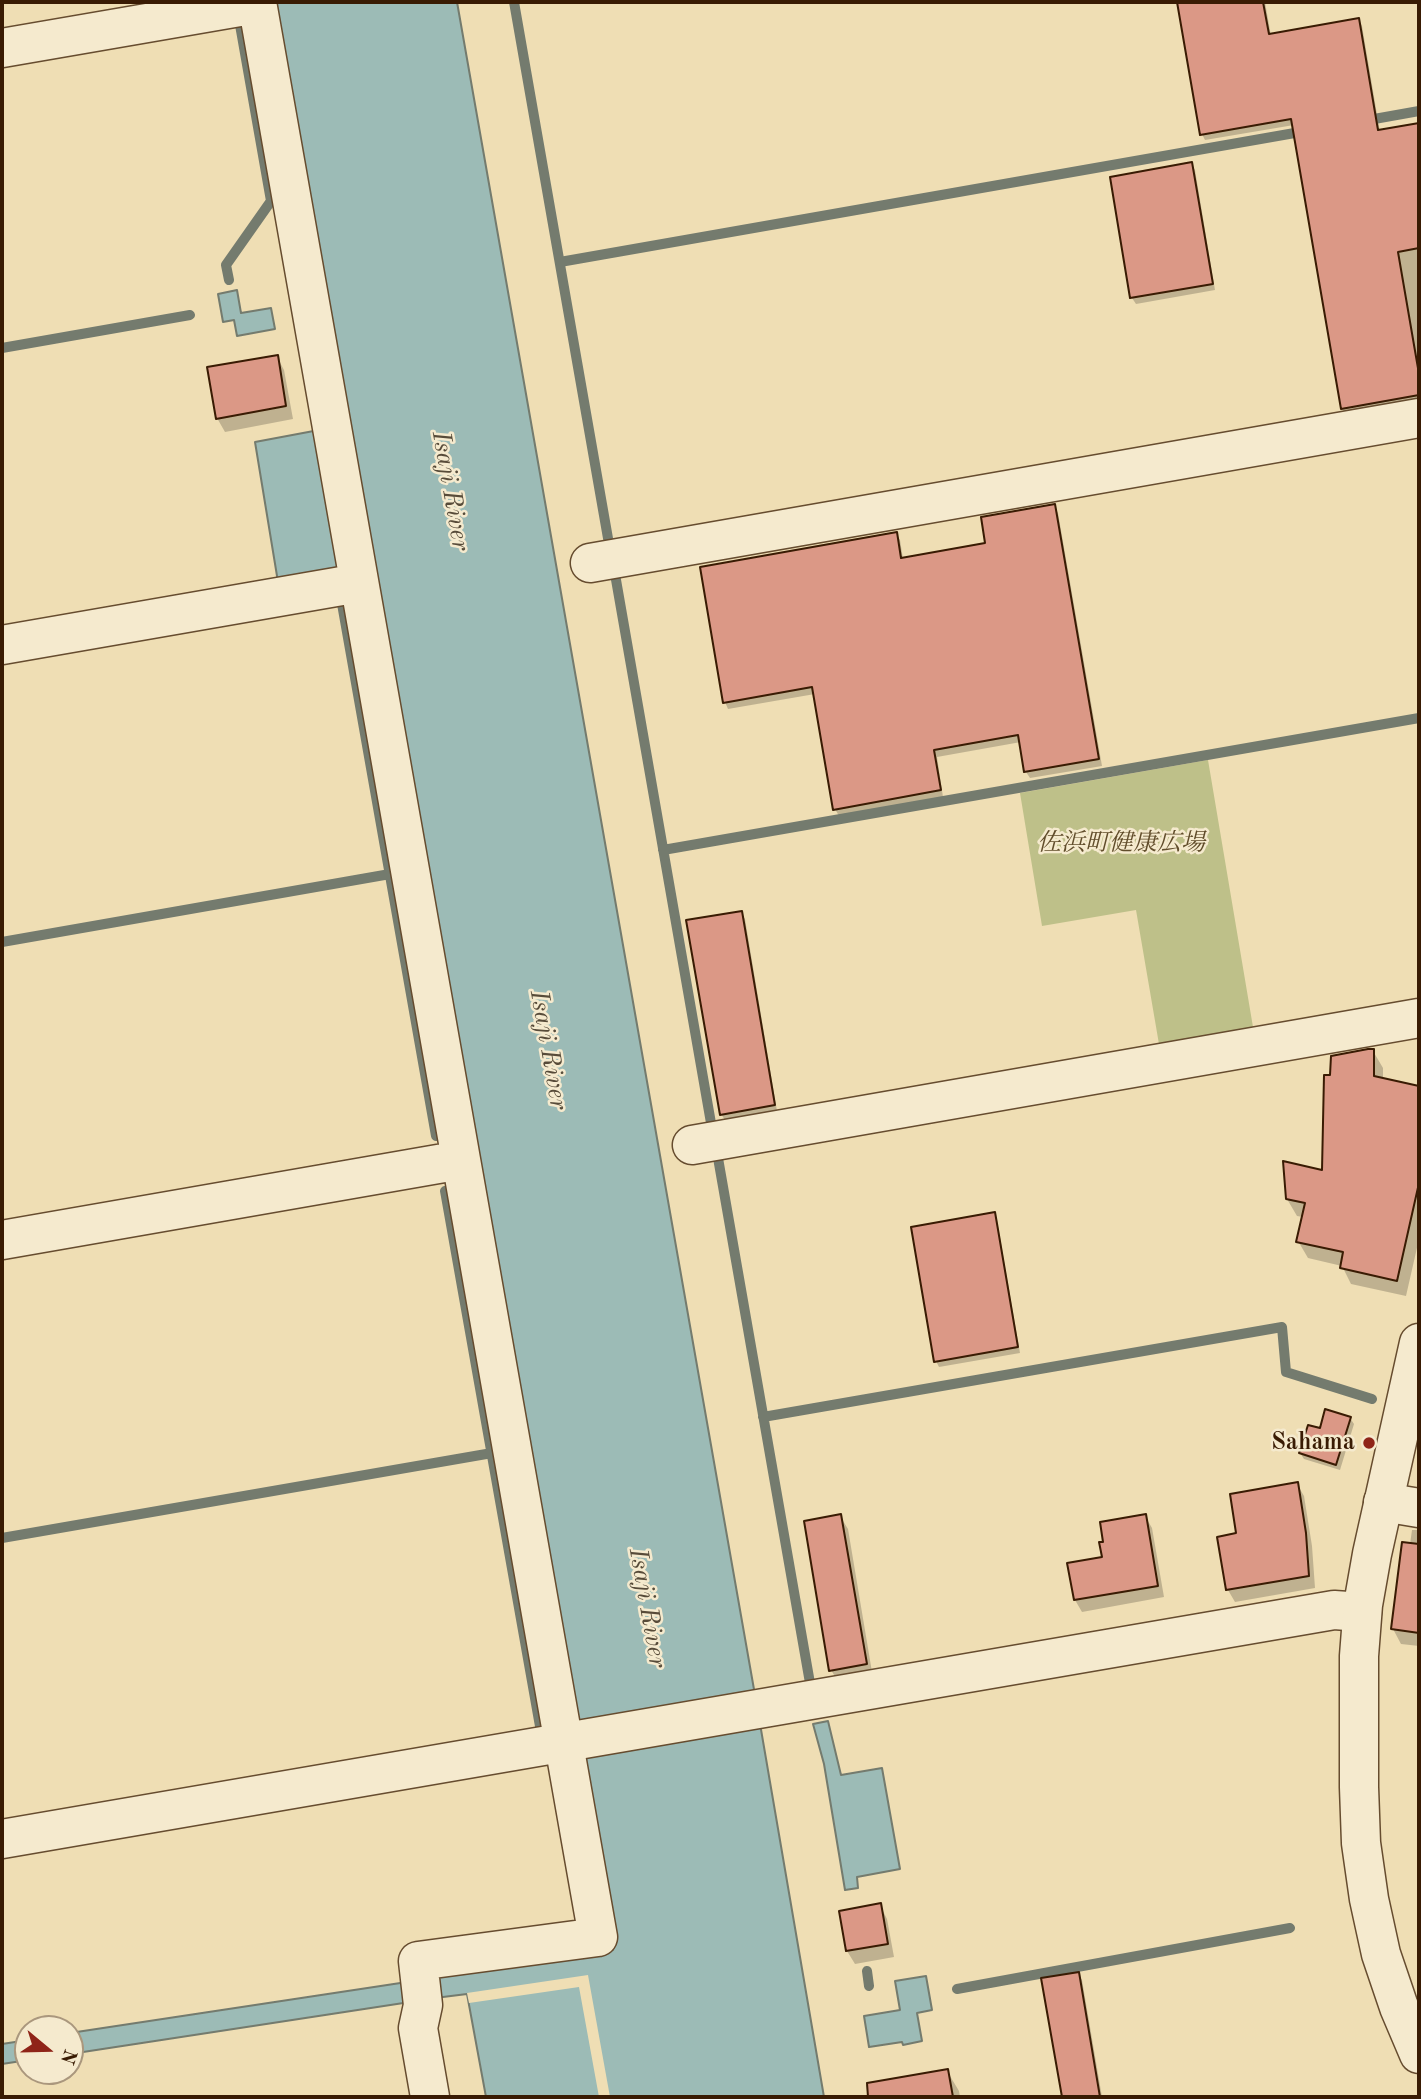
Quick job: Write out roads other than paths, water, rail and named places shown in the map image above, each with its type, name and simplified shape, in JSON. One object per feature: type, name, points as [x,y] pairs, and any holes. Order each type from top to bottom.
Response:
[{"type":"street","points":[[2,48],[257,3],[461,1160],[568,1742],[598,1937],[418,1961],[423,2005],[418,2028],[430,2097]]},
{"type":"street","points":[[590,563],[1419,418]]},
{"type":"street","points":[[2,645],[359,583]]},
{"type":"street","points":[[692,1145],[1419,1018]]},
{"type":"street","points":[[2,1240],[461,1160]]},
{"type":"street","points":[[1419,1343],[1401,1505],[1362,1612],[1359,1709],[1362,1843],[1369,1899],[1381,1954],[1419,2054]]},
{"type":"street","points":[[2,1839],[1334,1610],[1362,1612]]},
{"type":"water","name":"Isaji River","points":[[269,2],[457,2],[824,2097],[486,2097],[467,1994],[435,1998],[433,1978],[613,1950]]},
{"type":"water","points":[[237,290],[241,313],[271,308],[275,329],[237,336],[234,320],[223,322],[218,294]]},
{"type":"water","points":[[319,430],[342,560],[334,572],[278,582],[255,442]]},
{"type":"water","points":[[828,1721],[841,1775],[882,1768],[900,1869],[857,1877],[858,1888],[845,1890],[824,1764],[813,1724]]},
{"type":"water","points":[[926,1976],[932,2010],[917,2013],[922,2041],[869,2047],[864,2016],[900,2010],[895,1981]]},
{"type":"water","points":[[407,1982],[410,2002],[84,2052],[84,2031]]},
{"type":"water","points":[[14,2042],[14,2062],[2,2064],[2,2044]]},
{"type":"waterway","points":[[514,2],[609,544]]},
{"type":"waterway","points":[[229,280],[226,265],[271,201],[240,25]]},
{"type":"waterway","points":[[1363,121],[1419,111]]},
{"type":"waterway","points":[[560,262],[1306,131]]},
{"type":"waterway","points":[[2,348],[190,315]]},
{"type":"waterway","points":[[615,574],[711,1123]]},
{"type":"waterway","points":[[342,604],[436,1136]]},
{"type":"waterway","points":[[663,850],[1419,718]]},
{"type":"waterway","points":[[2,942],[390,874]]},
{"type":"waterway","points":[[718,1158],[810,1683]]},
{"type":"waterway","points":[[445,1191],[541,1732]]},
{"type":"waterway","points":[[763,1417],[1282,1327],[1286,1372],[1372,1399]]},
{"type":"waterway","points":[[2,1538],[492,1453]]},
{"type":"waterway","points":[[957,1989],[1290,1928]]},
{"type":"waterway","points":[[867,1971],[869,1986]]},
{"type":"place","name":"Sahama","points":[[1369,1443]]},
{"type":"park label","name":"佐浜町健康広場","points":[[1121,844]]}]
